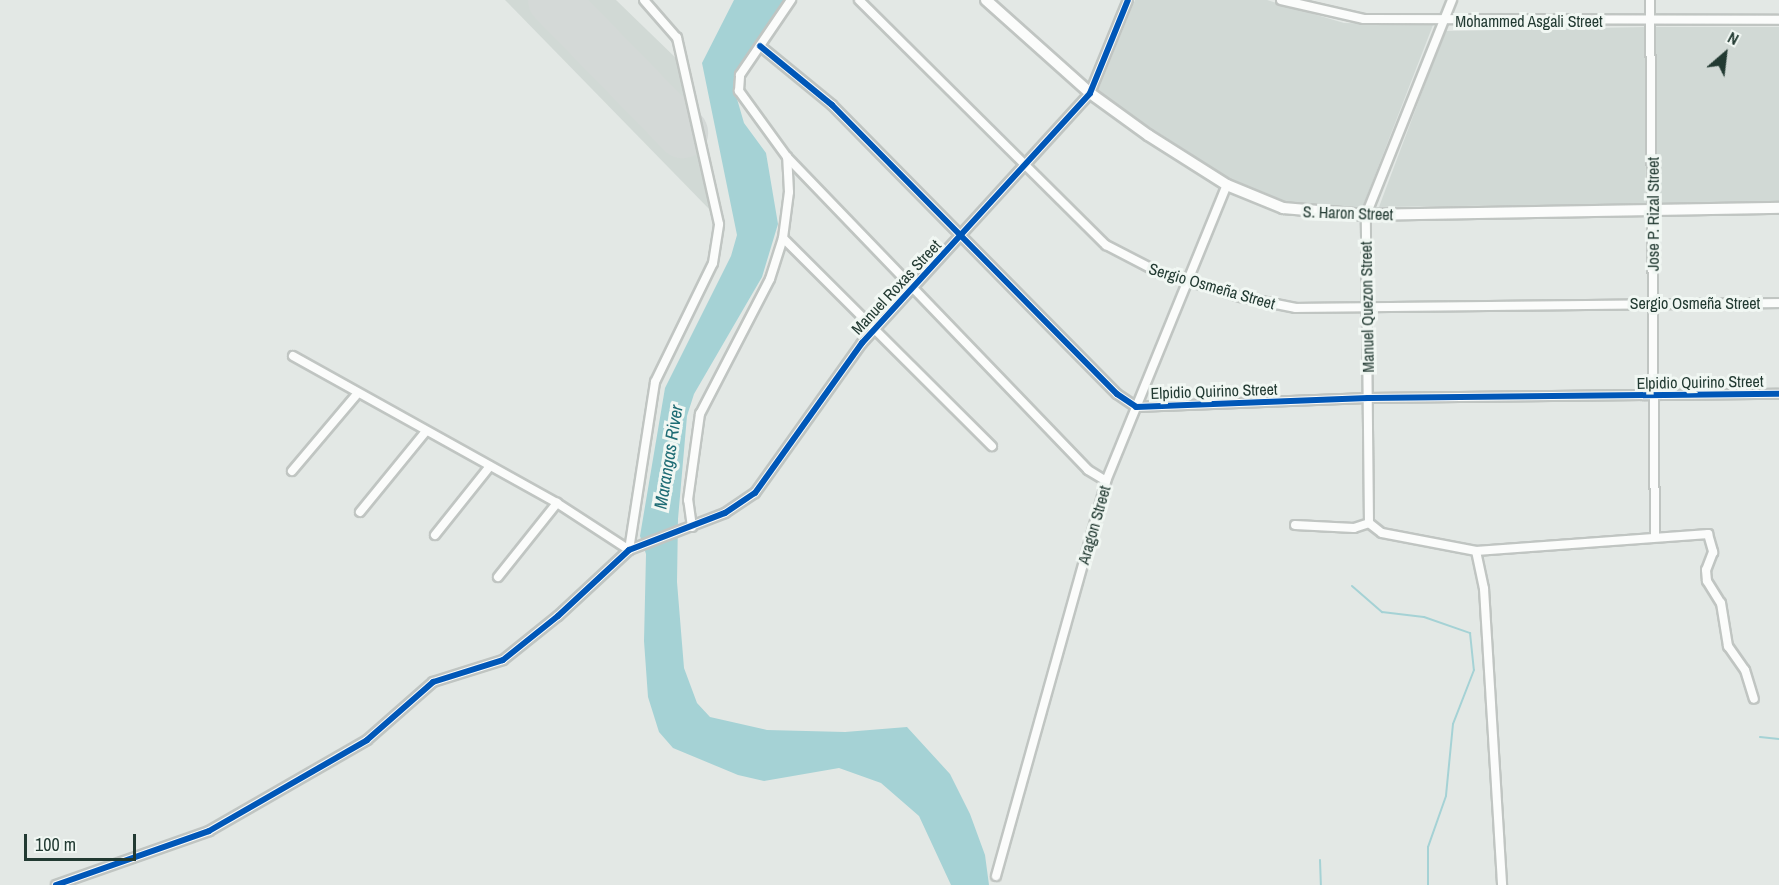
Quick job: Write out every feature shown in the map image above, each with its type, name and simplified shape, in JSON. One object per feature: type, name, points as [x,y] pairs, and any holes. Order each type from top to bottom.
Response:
[{"type":"street","points":[[56,885],[208,831],[367,740],[433,682],[503,660],[558,616],[629,550],[655,382],[713,263],[719,224],[677,38],[644,0]]},
{"type":"street","points":[[791,0],[740,75],[740,91],[787,157],[1088,470],[1106,481]]},
{"type":"street","name":"Sergio Osmeña Street","points":[[859,0],[1106,245],[1135,264],[1276,305],[1779,303]]},
{"type":"street","name":"S. Haron Street","points":[[986,0],[1090,93],[1227,185],[1295,211],[1366,215],[1653,208],[1779,208]]},
{"type":"street","name":"Manuel Roxas Street","points":[[629,550],[692,527],[755,493],[876,328],[962,237],[1090,93],[1128,0]]},
{"type":"street","name":"Manuel Quezon Street","points":[[1370,523],[1365,305],[1366,215],[1452,0]]},
{"type":"street","name":"Jose P. Rizal Street","points":[[1650,0],[1655,536]]},
{"type":"street","name":"Mohammed Asgali Street","points":[[1285,1],[1364,19],[1444,21],[1779,20]]},
{"type":"street","name":"Elpidio Quirino Street","points":[[760,46],[832,105],[1117,394],[1136,407],[1368,398],[1779,394]]},
{"type":"street","points":[[692,527],[688,500],[700,414],[759,305],[783,238],[789,192],[787,157]]},
{"type":"street","name":"Aragon Street","points":[[996,876],[1106,481],[1227,185]]},
{"type":"street","points":[[783,238],[876,328],[992,446]]},
{"type":"street","points":[[293,356],[357,394],[557,503],[629,550]]},
{"type":"street","points":[[292,471],[357,394]]},
{"type":"street","points":[[360,512],[426,431]]},
{"type":"street","points":[[435,535],[490,466]]},
{"type":"street","points":[[498,577],[557,503]]},
{"type":"street","points":[[1295,525],[1354,528],[1370,523],[1382,533],[1476,551],[1655,536],[1710,535],[1713,552],[1706,570],[1707,581],[1721,603],[1728,646],[1745,670],[1754,699]]},
{"type":"street","points":[[1476,551],[1485,589],[1502,885]]},
{"type":"shaded area","points":[[505,0],[616,0],[679,61],[711,211]]},
{"type":"shaded area","points":[[1135,0],[1267,0],[1344,23],[1433,25],[1361,211],[1287,204],[1241,186],[1097,93]]},
{"type":"shaded area","points":[[1645,27],[1646,204],[1379,207],[1445,31]]},
{"type":"shaded area","points":[[1656,27],[1779,27],[1779,203],[1656,203]]},
{"type":"water","name":"Marangas River","points":[[734,0],[785,0],[733,85],[744,123],[766,153],[778,224],[762,277],[694,394],[687,416],[678,519],[677,582],[684,668],[697,703],[710,717],[767,730],[845,732],[907,727],[950,774],[970,814],[985,855],[989,885],[951,885],[919,816],[881,783],[839,768],[764,781],[738,775],[673,748],[659,732],[648,697],[644,641],[646,554],[640,536],[665,388],[731,256],[737,235],[702,63]]},
{"type":"waterway","points":[[1352,586],[1382,612],[1424,617],[1470,633],[1474,670],[1453,724],[1446,796],[1428,847],[1428,885]]},
{"type":"waterway","points":[[1760,737],[1779,739]]},
{"type":"waterway","points":[[1320,860],[1321,885]]},
{"type":"runway","points":[[553,0],[682,132]]},
{"type":"cycle path","points":[[56,885],[209,831],[367,740],[433,682],[503,660],[558,616],[629,550],[725,513],[755,493],[862,343],[1090,93],[1128,0]]},
{"type":"cycle path","points":[[760,46],[832,105],[1117,394],[1136,407],[1368,398],[1779,394]]}]
